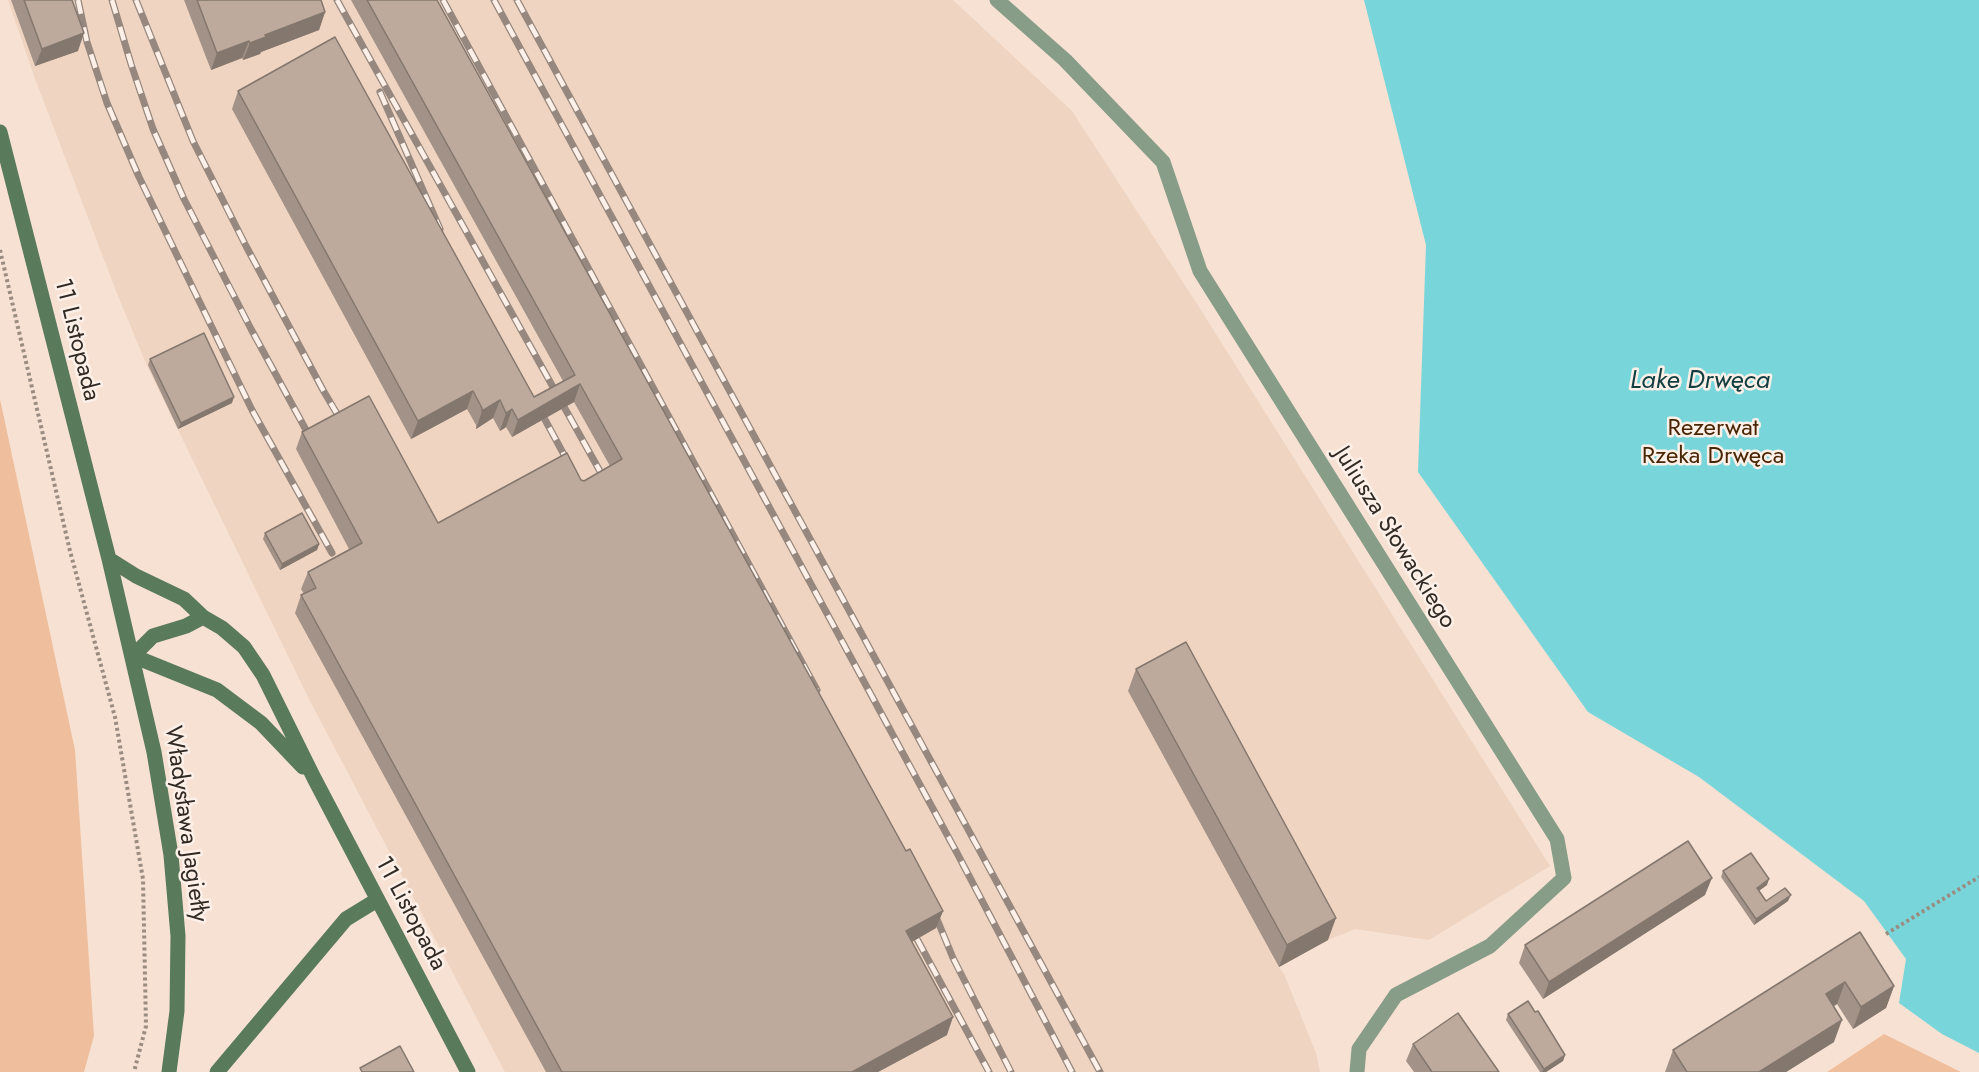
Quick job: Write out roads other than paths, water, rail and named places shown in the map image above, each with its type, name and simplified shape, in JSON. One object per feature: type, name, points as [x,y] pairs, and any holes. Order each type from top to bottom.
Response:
[{"type":"main road","name":"11 Listopada","points":[[0,132],[133,656],[217,690],[261,723],[314,778]]},
{"type":"main road","name":"11 Listopada","points":[[109,559],[136,576],[184,599],[203,617],[222,628],[244,647],[263,675],[314,778],[468,1072]]},
{"type":"main road","points":[[133,656],[153,636],[186,626],[203,617]]},
{"type":"main road","name":"Władysława Jagiełły","points":[[133,656],[154,752],[171,855],[178,936],[177,1011],[169,1072]]},
{"type":"main road","points":[[217,1072],[346,919],[377,900]]},
{"type":"street","name":"Juliusza Słowackiego","points":[[997,0],[1065,60],[1163,162],[1200,271],[1557,839],[1564,878],[1490,946],[1396,994],[1359,1049],[1357,1072]]},
{"type":"water","name":"Lake Drwęca","points":[[1364,0],[1979,0],[1979,1053],[1942,1034],[1899,1003],[1906,959],[1864,901],[1699,777],[1588,712],[1418,472],[1426,245]]},
{"type":"railway","points":[[78,0],[87,42],[107,103],[139,177],[252,410],[332,553]]},
{"type":"railway","points":[[112,0],[153,129],[184,199],[312,441]]},
{"type":"railway","points":[[136,0],[193,141],[246,246],[343,424]]},
{"type":"railway","points":[[337,0],[606,482]]},
{"type":"railway","points":[[443,0],[817,690]]},
{"type":"railway","points":[[494,0],[957,853],[1072,1072]]},
{"type":"railway","points":[[517,0],[1100,1072]]},
{"type":"railway","points":[[380,92],[440,229]]},
{"type":"railway","points":[[536,403],[569,464]]},
{"type":"railway","points":[[932,907],[953,958],[1011,1072]]},
{"type":"railway","points":[[917,939],[989,1072]]},
{"type":"park label","name":"Rezerwat Rzeka Drwęca","points":[[1713,443]]}]
